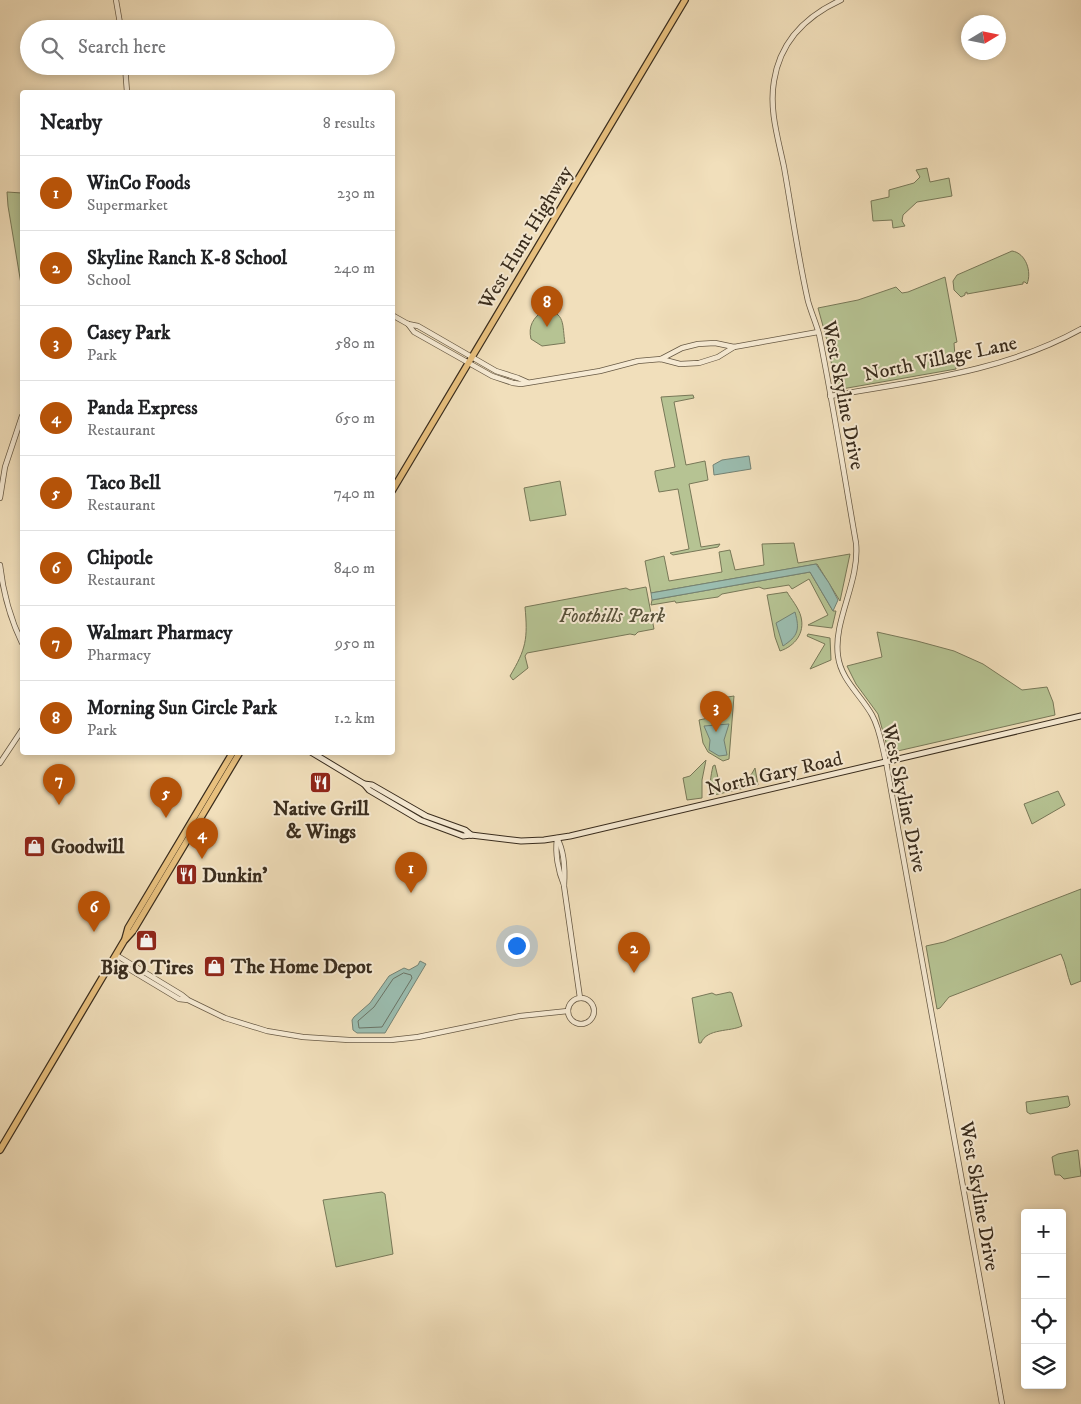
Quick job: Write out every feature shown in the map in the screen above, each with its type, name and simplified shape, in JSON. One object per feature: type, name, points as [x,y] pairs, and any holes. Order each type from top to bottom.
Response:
[{"type":"main road","name":"West Hunt Highway","points":[[395,487],[685,0]]},
{"type":"main road","name":"North Gary Road","points":[[317,755],[364,784],[369,790],[420,820],[449,832],[463,836],[471,835],[512,840],[557,838],[1081,716]]},
{"type":"main road","points":[[153,893],[231,755]]},
{"type":"main road","points":[[0,1150],[115,957],[124,941],[128,928],[153,893],[238,755]]},
{"type":"street","points":[[116,0],[119,20]]},
{"type":"street","points":[[825,0],[827,6]]},
{"type":"street","name":"West Skyline Drive","points":[[841,0],[835,1],[810,18],[797,30],[787,45],[778,64],[772,96],[773,112],[807,294],[818,332],[857,556],[856,567],[838,635],[838,656],[843,672],[877,724],[886,762],[960,1162],[1002,1404]]},
{"type":"street","points":[[126,75],[127,90]]},
{"type":"street","points":[[395,317],[408,324],[418,326],[464,353],[470,361]]},
{"type":"street","points":[[408,324],[414,332],[461,360],[470,361],[527,382],[600,371],[632,362],[661,359],[676,363],[700,363],[718,357],[734,347]]},
{"type":"street","name":"North Village Lane","points":[[830,396],[994,365],[1033,352],[1081,329]]},
{"type":"street","points":[[661,359],[682,348],[698,344],[734,347],[818,332]]},
{"type":"street","points":[[0,498],[5,467],[20,422]]},
{"type":"street","points":[[0,565],[8,607],[20,638]]},
{"type":"street","points":[[0,763],[20,733]]},
{"type":"street","points":[[557,838],[561,846],[565,874],[564,886],[580,998]]},
{"type":"street","points":[[115,957],[179,998],[188,1000],[225,1018],[267,1031],[303,1037],[391,1040],[418,1037],[520,1016],[568,1011]]},
{"type":"street","points":[[580,998],[588,1000],[593,1006],[594,1015],[589,1022],[581,1024],[570,1019],[568,1011],[570,1004],[580,998]]},
{"type":"green space","points":[[927,168],[930,182],[949,178],[952,196],[917,202],[903,215],[902,221],[905,226],[893,228],[892,220],[873,221],[871,201],[889,197],[889,190],[914,183],[920,177],[916,170]]},
{"type":"green space","points":[[7,192],[20,193],[20,278]]},
{"type":"green space","points":[[1012,251],[1021,255],[1027,264],[1029,274],[1027,284],[1023,282],[1023,284],[967,294],[967,292],[961,297],[954,290],[953,281],[957,275]]},
{"type":"green space","points":[[945,277],[957,342],[954,343],[956,369],[836,390],[828,344],[818,308],[858,300],[896,287],[902,293],[908,292]]},
{"type":"green space","points":[[544,310],[556,313],[562,320],[565,343],[542,346],[531,339],[530,330],[532,323]]},
{"type":"green space","points":[[693,395],[694,398],[674,402],[686,465],[705,461],[708,480],[689,484],[701,547],[720,544],[718,547],[673,555],[670,553],[689,549],[678,489],[659,492],[655,474],[655,471],[675,467],[661,397]]},
{"type":"green space","points":[[560,481],[566,515],[530,521],[524,488]]},
{"type":"green space","points":[[794,543],[798,563],[850,554],[840,601],[817,564],[651,593],[645,561],[664,556],[669,581],[722,572],[719,552],[730,550],[735,570],[764,565],[762,544]]},
{"type":"green space","points":[[810,572],[833,611],[836,611],[832,628],[808,625],[828,615],[809,579],[792,589],[789,585],[764,589],[759,587],[722,594],[718,597],[651,605],[652,600]]},
{"type":"green space","name":"Foothills Park","points":[[646,587],[654,629],[638,632],[635,635],[630,634],[527,653],[525,656],[528,668],[513,680],[510,676],[520,658],[525,643],[525,607],[626,588],[630,590]]},
{"type":"green space","points":[[787,592],[800,614],[802,628],[798,638],[790,646],[780,651],[775,637],[767,595]]},
{"type":"green space","points":[[877,632],[954,651],[983,664],[1022,690],[1047,687],[1053,702],[1055,715],[889,753],[878,714],[856,684],[847,666],[882,657]]},
{"type":"green space","points":[[808,634],[830,638],[831,660],[810,669],[825,644],[807,636]]},
{"type":"green space","points":[[734,696],[729,759],[723,761],[708,752],[703,743],[699,720],[718,716],[715,699]]},
{"type":"green space","points":[[706,760],[702,780],[702,798],[687,800],[683,778],[690,776]]},
{"type":"green space","points":[[715,765],[721,790],[741,784],[755,768],[758,785],[714,795],[710,781],[713,766]]},
{"type":"green space","points":[[1058,791],[1065,805],[1032,824],[1024,804]]},
{"type":"green space","points":[[1081,889],[1081,981],[1071,985],[1061,954],[949,997],[937,1009],[926,946],[944,942]]},
{"type":"green space","points":[[712,993],[716,995],[732,993],[742,1026],[713,1033],[699,1043],[692,998]]},
{"type":"green space","points":[[1068,1096],[1070,1105],[1068,1107],[1030,1114],[1027,1112],[1026,1102]]},
{"type":"green space","points":[[1078,1150],[1081,1176],[1064,1179],[1060,1175],[1055,1175],[1052,1157]]},
{"type":"green space","points":[[382,1192],[385,1194],[393,1254],[336,1267],[323,1200]]},
{"type":"water","points":[[749,456],[751,469],[714,475],[713,465],[722,460]]},
{"type":"water","points":[[816,564],[838,600],[833,611],[810,572],[652,600],[651,593]]},
{"type":"water","points":[[795,612],[797,628],[795,636],[783,646],[776,623]]},
{"type":"water","points":[[729,724],[724,740],[727,755],[719,756],[709,750],[710,740],[704,726]]},
{"type":"water","points":[[420,961],[426,964],[385,1033],[357,1033],[353,1030],[352,1020],[354,1017],[370,1003],[389,976],[404,968],[409,970],[418,965]]},
{"type":"place","name":"Morning Sun Circle Park","points":[[547,327]]},
{"type":"place","name":"Casey Park","points":[[716,732]]},
{"type":"place","name":"Native Grill & Wings","points":[[321,782]]},
{"type":"place","name":"Walmart Pharmacy","points":[[59,805]]},
{"type":"place","name":"Taco Bell","points":[[166,818]]},
{"type":"place","name":"Goodwill","points":[[35,846]]},
{"type":"place","name":"Panda Express","points":[[202,859]]},
{"type":"place","name":"Dunkin'","points":[[186,875]]},
{"type":"place","name":"WinCo Foods","points":[[411,893]]},
{"type":"place","name":"Chipotle","points":[[94,932]]},
{"type":"place","name":"Big O Tires","points":[[147,941]]},
{"type":"place","name":"The Home Depot","points":[[215,966]]},
{"type":"place","name":"Skyline Ranch K-8 School","points":[[634,973]]}]
